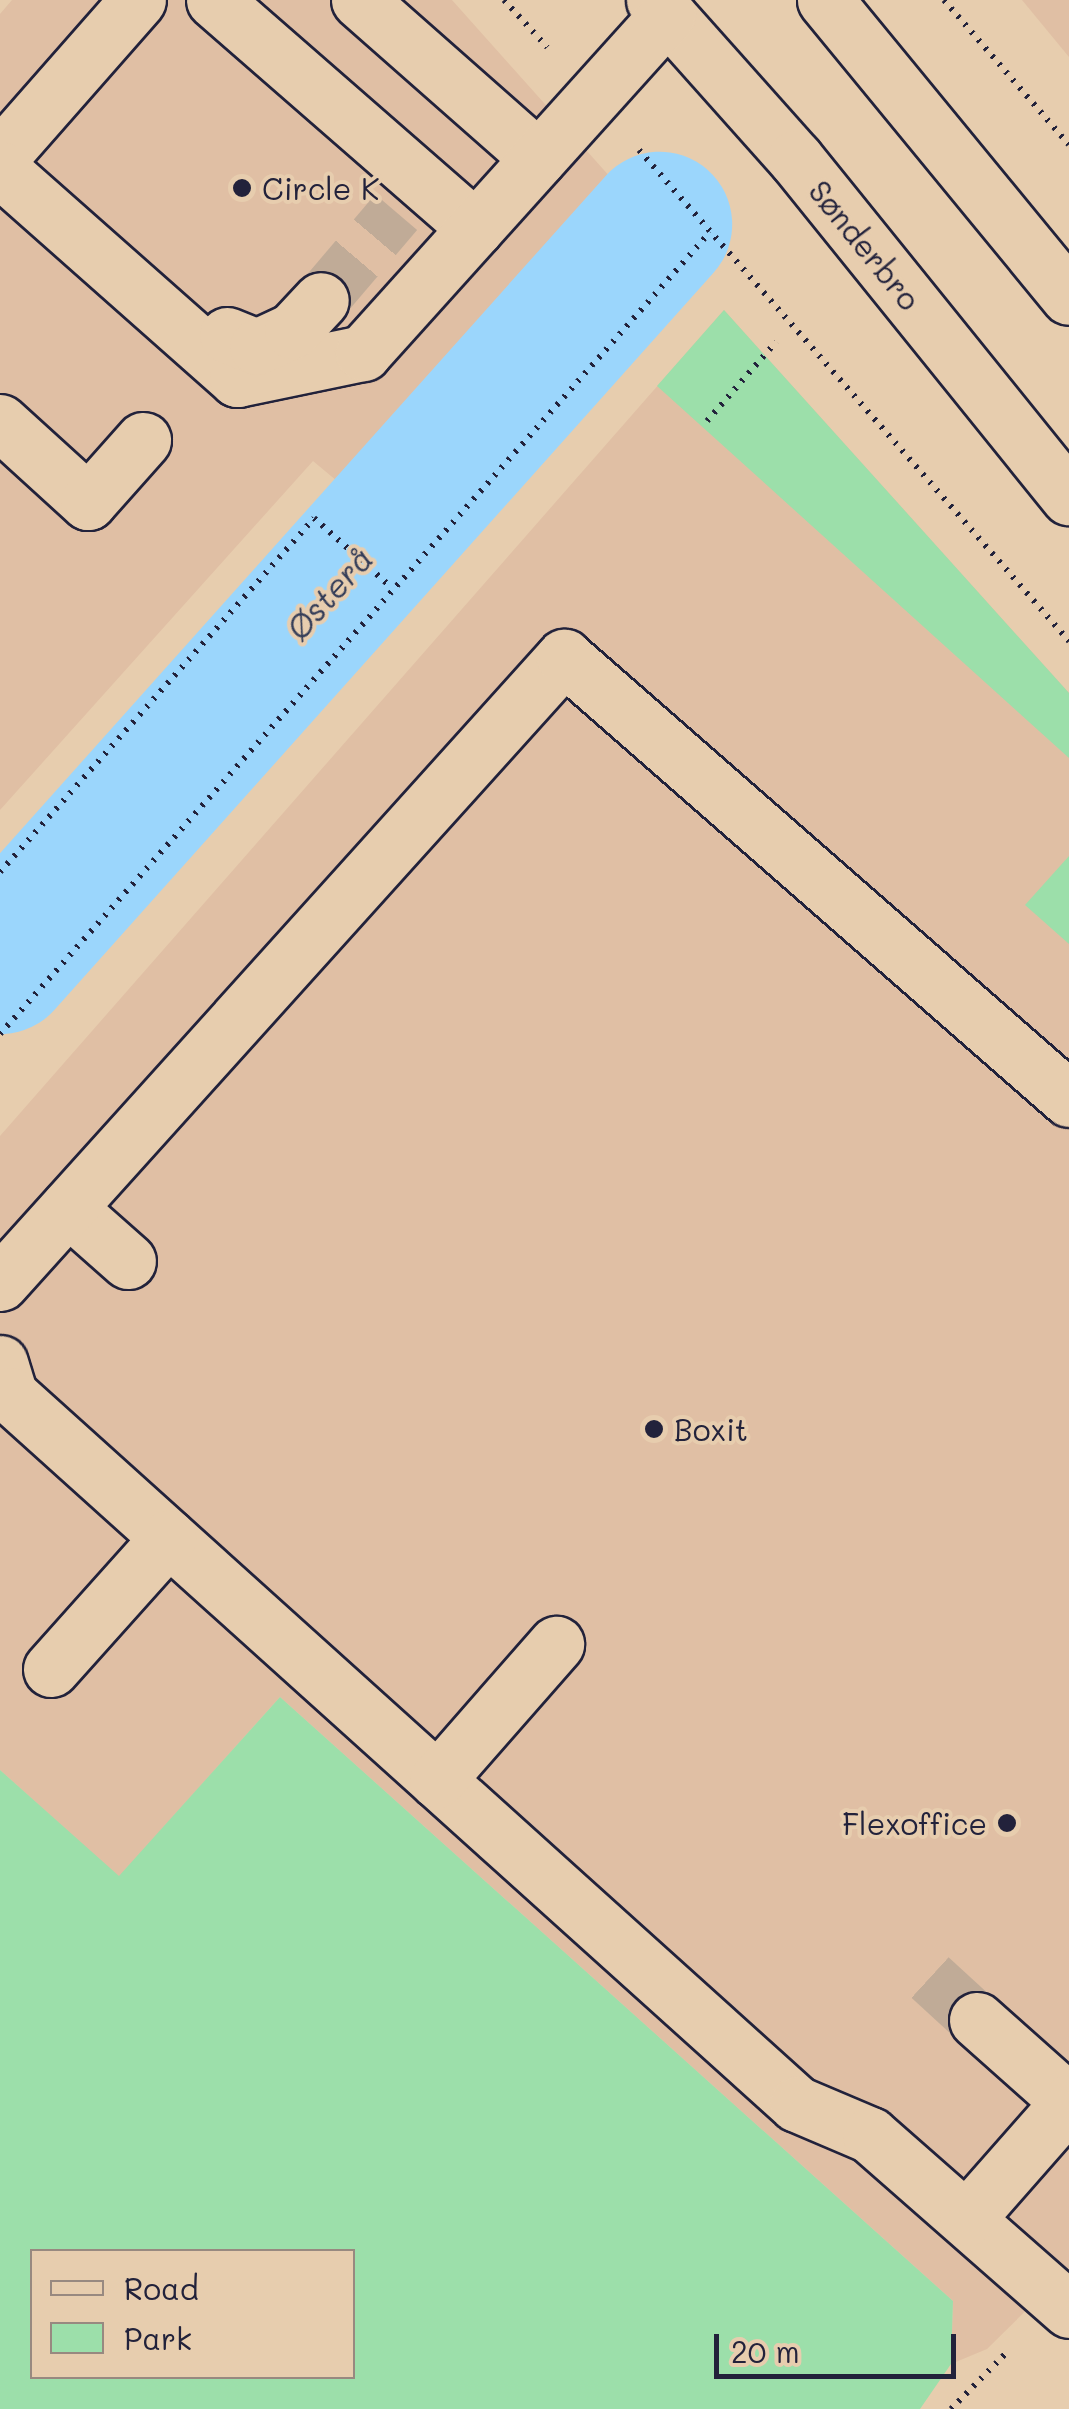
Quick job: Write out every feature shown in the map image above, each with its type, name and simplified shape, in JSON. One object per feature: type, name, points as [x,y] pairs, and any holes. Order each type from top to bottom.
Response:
[{"type":"street","points":[[4,157],[138,0]]},
{"type":"street","points":[[214,0],[409,197],[474,228]]},
{"type":"street","points":[[359,0],[538,158]]},
{"type":"street","points":[[825,0],[1069,297]]},
{"type":"street","points":[[4,157],[236,380],[362,353],[592,98],[660,7]]},
{"type":"street","name":"Sønderbro","points":[[660,7],[794,158],[1062,486]]},
{"type":"street","points":[[4,157],[238,344],[279,338],[321,300]]},
{"type":"street","points":[[0,422],[88,502],[144,440]]},
{"type":"street","points":[[0,1283],[564,657],[1069,1099]]},
{"type":"street","points":[[68,1208],[128,1261]]},
{"type":"street","points":[[0,1362],[10,1396],[798,2104],[870,2135],[1069,2310]]},
{"type":"street","points":[[51,1670],[168,1538]]},
{"type":"street","points":[[438,1780],[556,1644]]},
{"type":"street","points":[[966,2218],[1069,2102],[977,2020]]},
{"type":"path","points":[[504,0],[1069,640]]},
{"type":"path","points":[[944,0],[1069,145]]},
{"type":"path","points":[[0,1034],[390,586],[710,232]]},
{"type":"path","points":[[707,421],[776,342]]},
{"type":"path","points":[[0,872],[314,518],[390,586]]},
{"type":"shaded area","points":[[12,0],[452,0],[620,188],[349,491],[313,461],[0,810],[0,14]]},
{"type":"shaded area","points":[[1022,0],[1069,0],[1069,57]]},
{"type":"shaded area","points":[[724,310],[1069,693],[1069,2268],[987,2349],[951,2364],[953,2301],[280,1697],[119,1877],[0,1770],[0,1136]]},
{"type":"green space","points":[[724,310],[1069,693],[1069,758],[657,386]]},
{"type":"green space","points":[[1069,856],[1069,944],[1025,905]]},
{"type":"green space","points":[[280,1697],[953,2301],[951,2364],[920,2409],[0,2409],[0,1770],[119,1876]]},
{"type":"waterway","name":"Østerå","points":[[0,961],[659,224]]},
{"type":"tunnel","points":[[321,300],[396,212]]},
{"type":"tunnel","points":[[930,1977],[977,2020]]},
{"type":"place","name":"Circle K","points":[[242,188]]},
{"type":"place","name":"Boxit","points":[[654,1429]]},
{"type":"place","name":"Flexoffice","points":[[1007,1823]]}]
